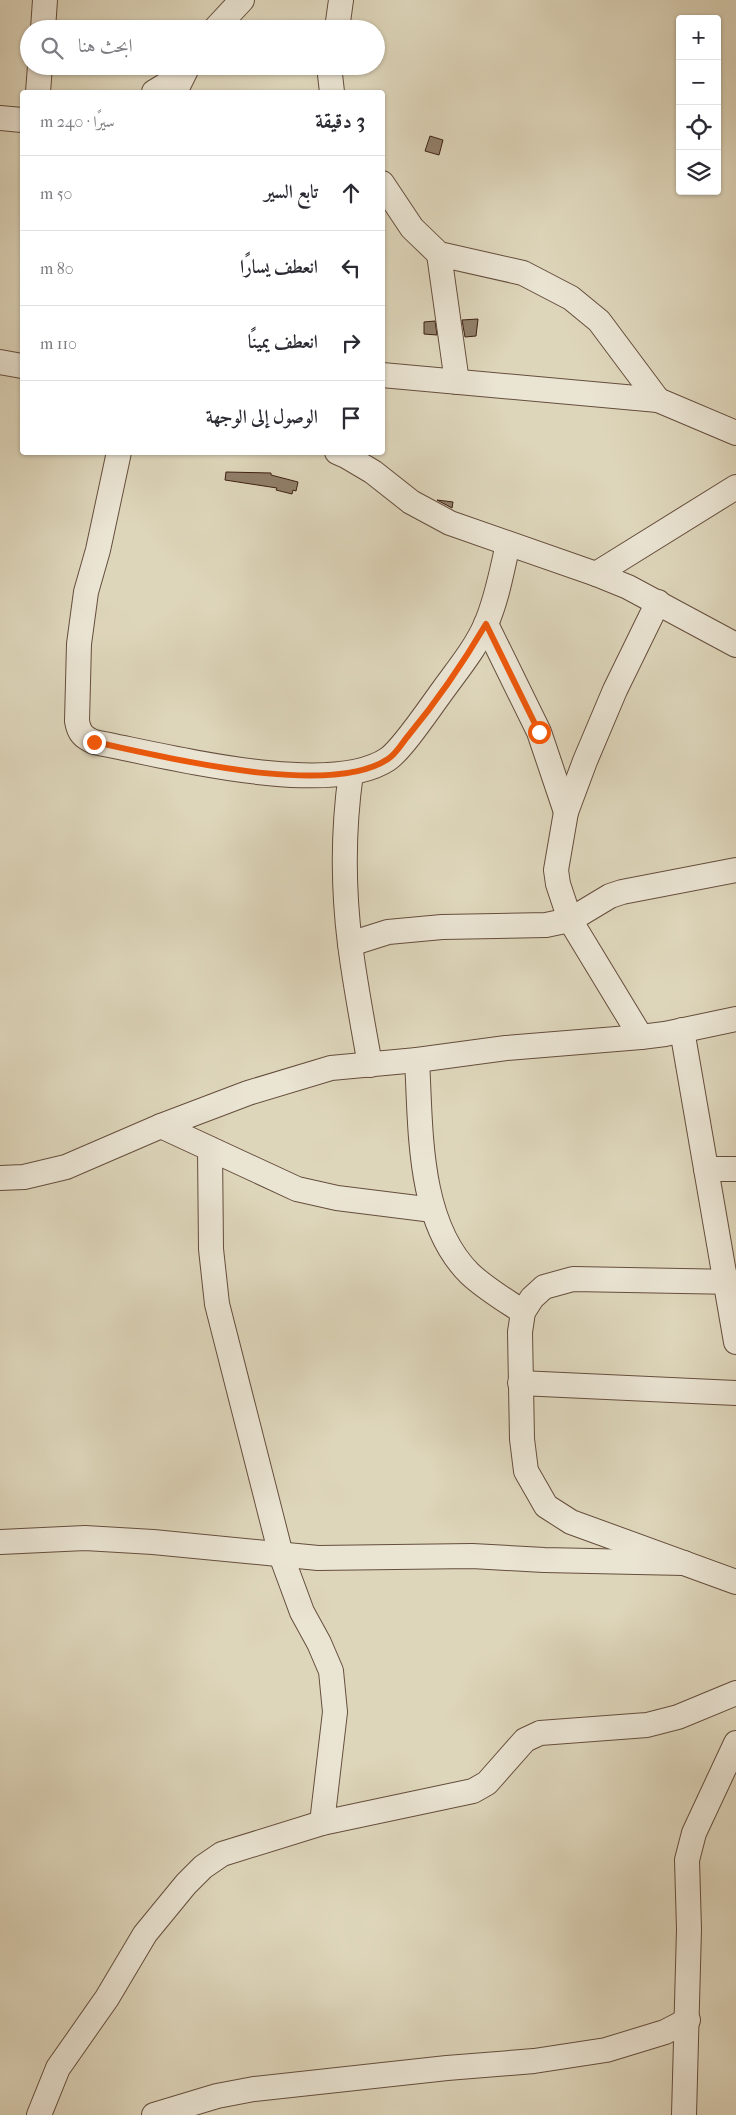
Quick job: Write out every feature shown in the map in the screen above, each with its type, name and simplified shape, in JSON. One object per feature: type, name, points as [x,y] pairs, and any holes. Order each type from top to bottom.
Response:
[{"type":"street","points":[[44,20],[45,0]]},
{"type":"street","points":[[223,20],[242,0]]},
{"type":"street","points":[[338,20],[341,0]]},
{"type":"street","points":[[38,90],[39,75]]},
{"type":"street","points":[[329,75],[332,90]]},
{"type":"street","points":[[157,90],[180,80]]},
{"type":"street","points":[[0,118],[20,120]]},
{"type":"street","points":[[385,188],[412,228],[439,254],[523,273],[571,298],[599,321],[658,400]]},
{"type":"street","points":[[439,254],[457,382]]},
{"type":"street","points":[[0,362],[20,366]]},
{"type":"street","points":[[385,375],[658,400],[736,433]]},
{"type":"street","points":[[117,455],[98,550],[86,592],[79,644],[76,721],[79,732],[85,738],[94,742],[227,768],[275,774],[351,773],[370,769],[390,758],[423,718],[469,653],[486,624],[508,544]]},
{"type":"street","points":[[342,455],[373,472],[411,502],[450,523],[596,574],[658,602],[736,645]]},
{"type":"street","points":[[596,574],[736,487]]},
{"type":"street","points":[[712,503],[736,510]]},
{"type":"street","points":[[641,1037],[570,920],[558,884],[556,870],[566,812],[585,760],[615,690],[658,602]]},
{"type":"street","points":[[486,624],[539,732],[566,812]]},
{"type":"street","points":[[351,773],[346,808],[346,868],[350,944],[370,1064]]},
{"type":"street","points":[[350,944],[388,932],[442,927],[546,925],[570,920],[610,896],[622,892],[736,870]]},
{"type":"street","points":[[0,1178],[24,1177],[66,1167],[161,1126],[257,1090],[331,1068],[417,1060],[506,1048],[641,1037],[736,1019]]},
{"type":"street","points":[[682,1030],[706,1169],[731,1281],[736,1342]]},
{"type":"street","points":[[417,1060],[419,1119],[426,1176],[433,1210],[452,1253],[470,1274],[523,1312]]},
{"type":"street","points":[[161,1126],[297,1189],[337,1198],[433,1210]]},
{"type":"street","points":[[210,1149],[211,1249],[217,1304],[281,1555],[302,1612],[319,1643],[331,1671],[334,1693],[334,1728],[322,1823]]},
{"type":"street","points":[[706,1169],[736,1169]]},
{"type":"street","points":[[731,1281],[573,1278],[544,1287],[532,1298],[523,1312],[520,1332],[520,1383],[522,1439],[526,1471],[546,1506],[571,1522],[736,1582]]},
{"type":"street","points":[[520,1383],[736,1393]]},
{"type":"street","points":[[0,1542],[85,1538],[153,1542],[318,1558],[472,1556],[544,1560],[684,1563]]},
{"type":"street","points":[[39,2115],[58,2068],[107,1998],[145,1934],[186,1884],[203,1867],[222,1854],[322,1823],[473,1791],[488,1783],[524,1740],[540,1733],[647,1725],[678,1717],[734,1696]]},
{"type":"street","points":[[684,2115],[688,2020],[689,1929],[687,1860],[694,1833],[736,1743]]},
{"type":"street","points":[[154,2115],[217,2096],[254,2089],[534,2060],[606,2050],[665,2032],[688,2020]]},
{"type":"building","points":[[430,136],[443,140],[439,155],[425,151]]},
{"type":"building","points":[[478,319],[476,336],[465,337],[462,320]]},
{"type":"building","points":[[435,321],[437,335],[424,334],[424,322]]},
{"type":"building","points":[[226,472],[271,473],[271,475],[298,482],[296,491],[293,490],[292,494],[276,490],[277,488],[225,480]]},
{"type":"building","points":[[437,500],[453,502],[452,508]]},
{"type":"route","points":[[94,742],[227,768],[275,774],[351,773],[370,769],[390,758],[423,718],[469,653],[486,624],[539,732]]}]
